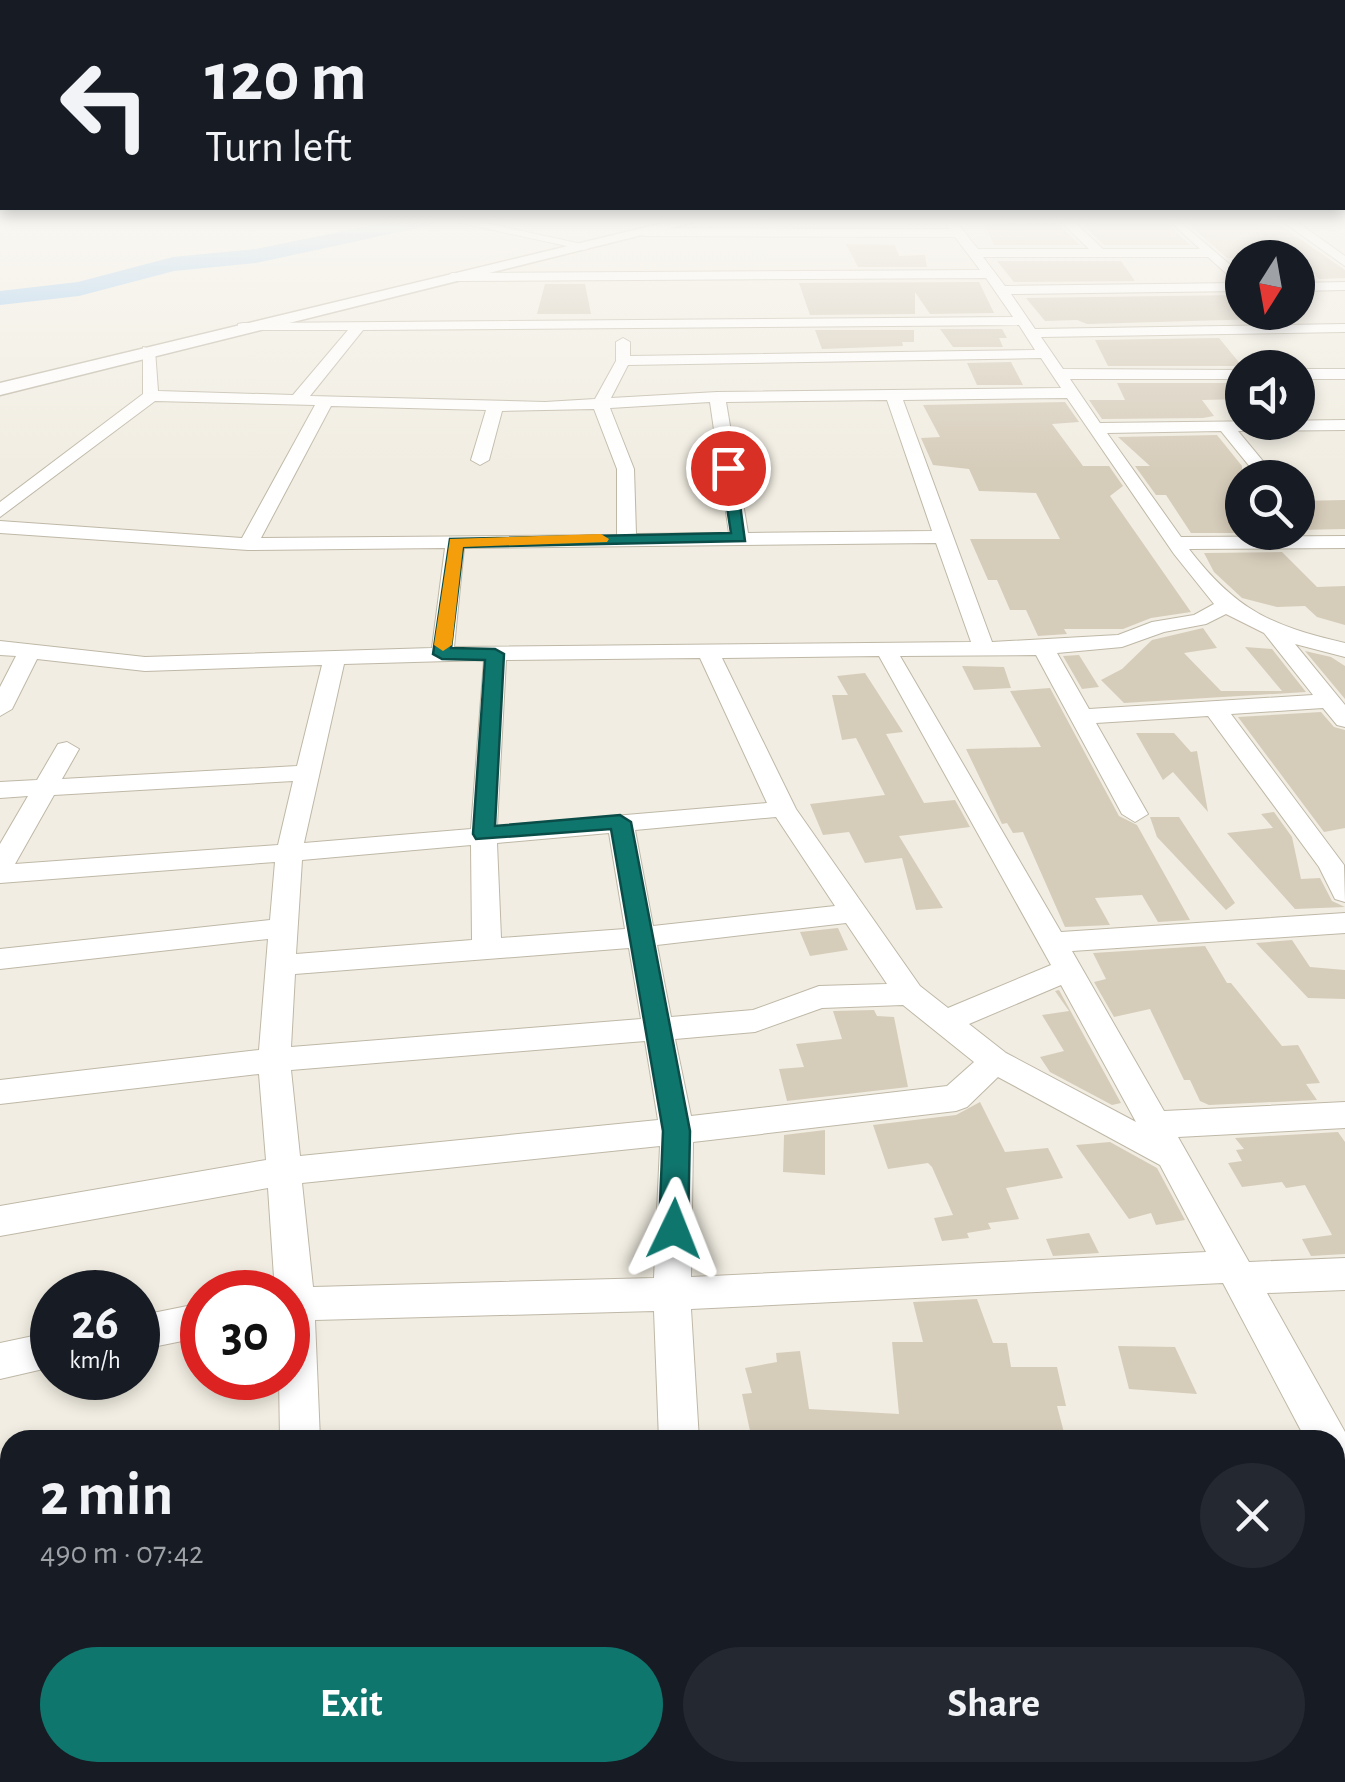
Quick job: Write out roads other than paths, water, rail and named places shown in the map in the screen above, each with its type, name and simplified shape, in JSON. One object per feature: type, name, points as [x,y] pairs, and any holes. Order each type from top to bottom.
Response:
[{"type":"street","points":[[0,389],[349,302]]},
{"type":"street","points":[[1011,302],[1069,394],[1227,605],[1270,626],[1345,650]]},
{"type":"street","points":[[600,404],[624,360],[609,310]]},
{"type":"street","points":[[243,327],[615,326],[812,320],[1027,327],[1345,328]]},
{"type":"street","points":[[297,400],[358,327]]},
{"type":"street","points":[[148,350],[151,396]]},
{"type":"street","points":[[624,360],[1044,354]]},
{"type":"street","points":[[1057,374],[1225,374]]},
{"type":"street","points":[[1315,374],[1345,374]]},
{"type":"street","points":[[0,510],[151,396],[494,405],[718,397],[1069,394]]},
{"type":"street","points":[[893,395],[984,648]]},
{"type":"street","points":[[718,397],[739,538]]},
{"type":"street","points":[[248,544],[325,402]]},
{"type":"street","points":[[600,404],[620,441],[629,472],[626,538]]},
{"type":"street","points":[[480,460],[494,405]]},
{"type":"street","points":[[1315,426],[1345,425]]},
{"type":"street","points":[[1094,428],[1225,427]]},
{"type":"street","points":[[1237,440],[1254,460]]},
{"type":"street","points":[[0,527],[248,544],[944,537]]},
{"type":"street","points":[[442,654],[455,542]]},
{"type":"street","points":[[1177,543],[1342,545]]},
{"type":"street","points":[[0,648],[145,664],[442,654],[1043,648],[1122,641],[1160,626],[1199,620],[1227,605]]},
{"type":"street","points":[[1270,626],[1326,701],[1345,720]]},
{"type":"street","points":[[1043,648],[1135,814]]},
{"type":"street","points":[[886,650],[1062,955],[1323,1430]]},
{"type":"street","points":[[0,710],[30,651]]},
{"type":"street","points":[[708,652],[783,809],[909,994],[995,1061],[1161,1139],[1345,1115]]},
{"type":"street","points":[[487,949],[484,834],[495,654]]},
{"type":"street","points":[[290,1270],[274,1060],[289,853],[334,659]]},
{"type":"street","points":[[1080,717],[1326,701]]},
{"type":"street","points":[[1215,708],[1331,865],[1345,893]]},
{"type":"street","points":[[0,870],[67,749]]},
{"type":"street","points":[[0,790],[308,773]]},
{"type":"street","points":[[0,870],[289,853],[783,809]]},
{"type":"street","points":[[620,822],[677,1131],[672,1294],[679,1430]]},
{"type":"street","points":[[281,965],[643,937],[854,912]]},
{"type":"street","points":[[946,1022],[1062,955],[1345,923]]},
{"type":"street","points":[[0,959],[284,928]]},
{"type":"street","points":[[0,1092],[274,1060],[754,1021],[819,997],[909,994]]},
{"type":"street","points":[[0,1221],[284,1170],[677,1131],[956,1098],[995,1061]]},
{"type":"street","points":[[310,1303],[672,1294],[1236,1272],[1345,1274]]},
{"type":"street","points":[[0,1361],[30,1355]]},
{"type":"street","points":[[298,1400],[299,1430]]}]
